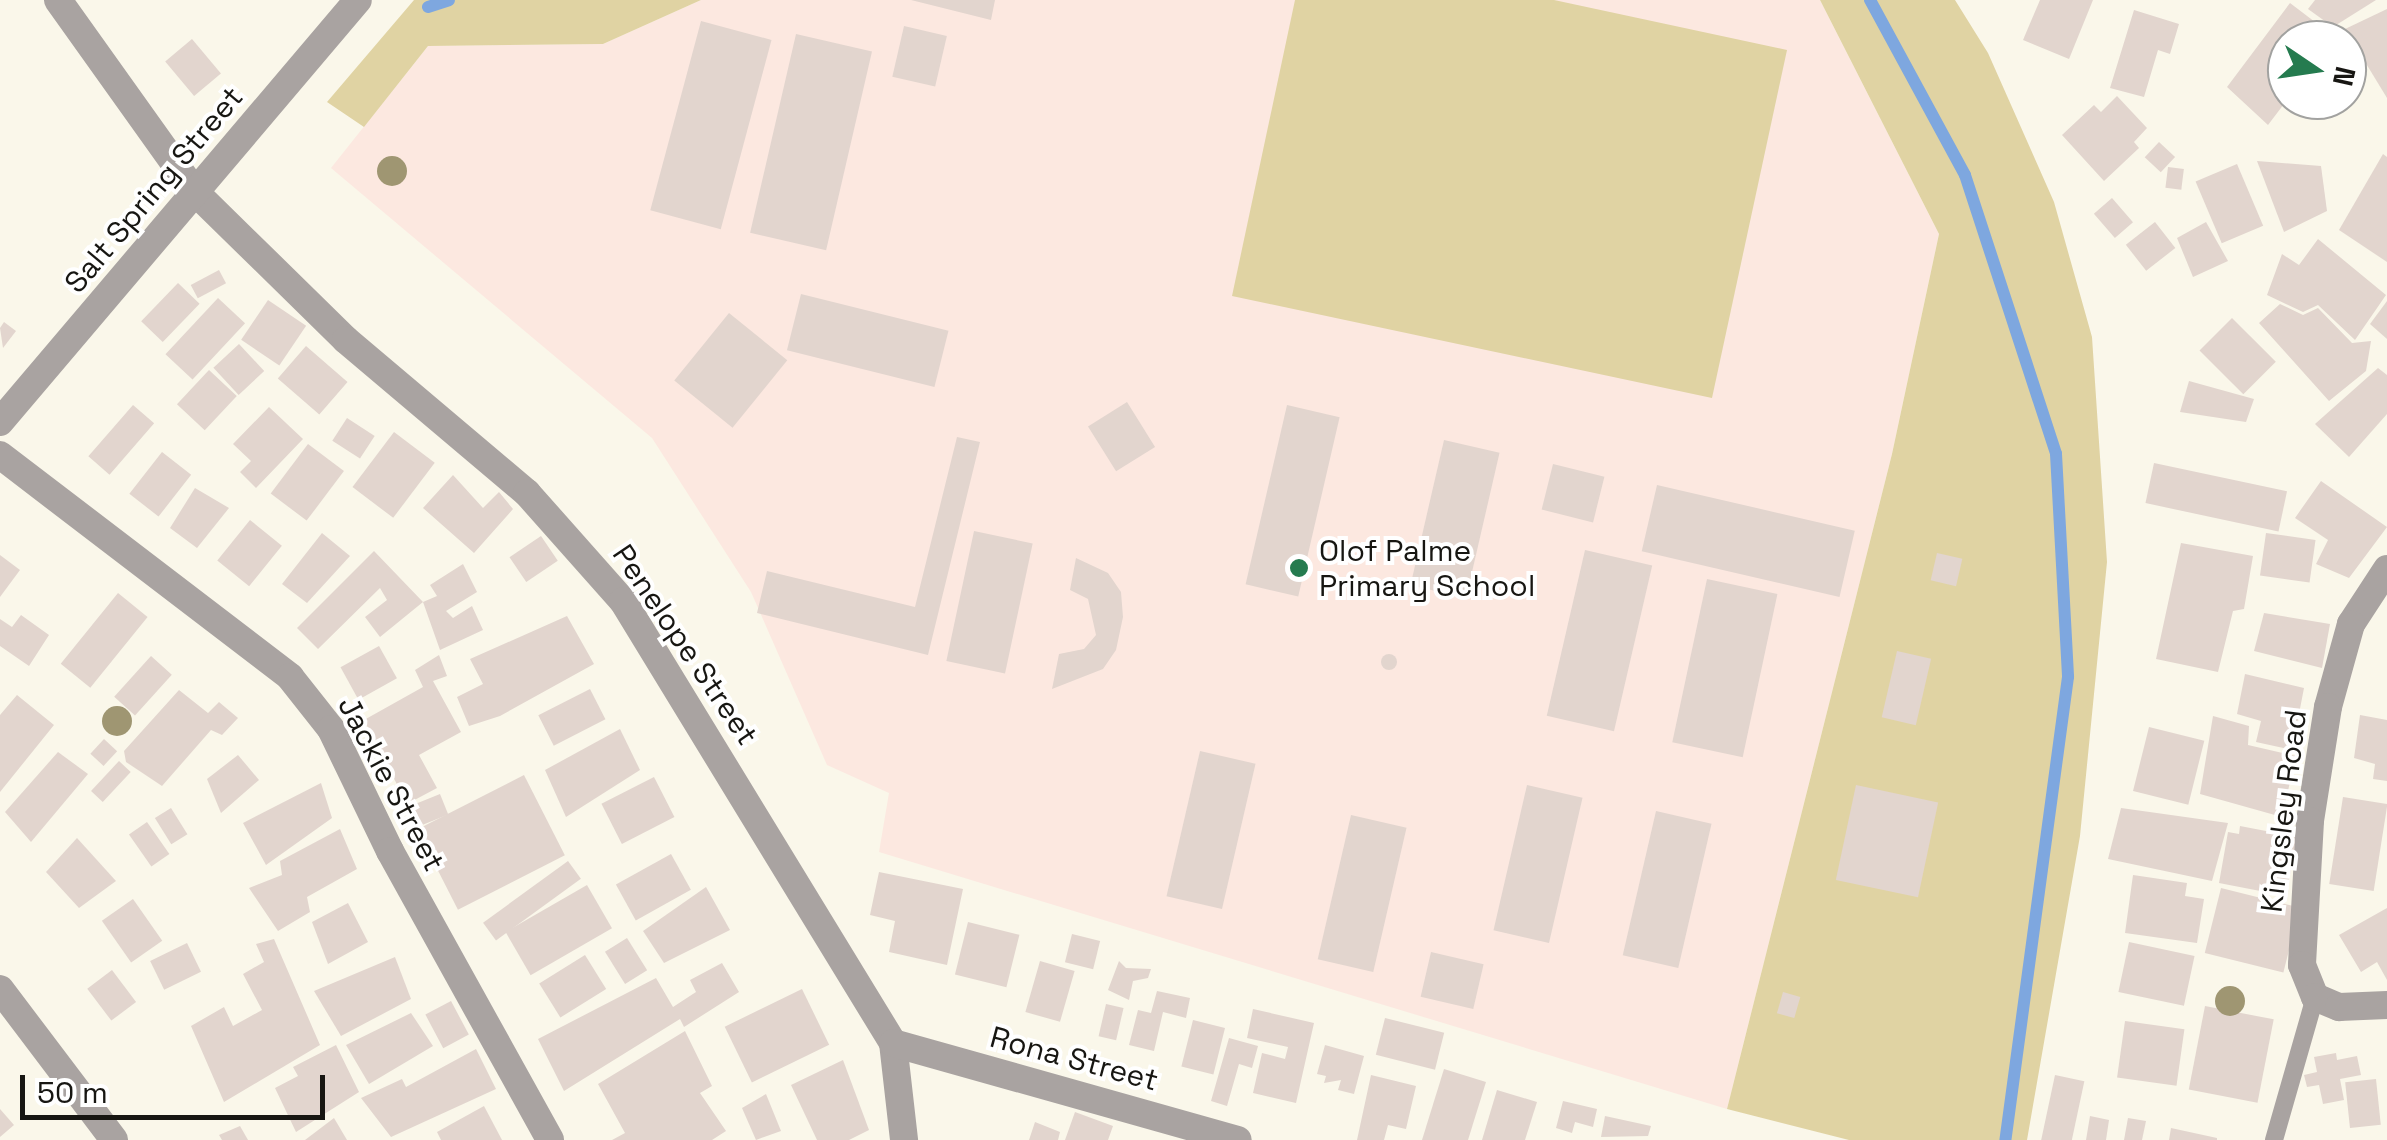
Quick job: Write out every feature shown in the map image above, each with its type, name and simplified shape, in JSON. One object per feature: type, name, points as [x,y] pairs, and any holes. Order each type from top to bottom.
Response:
[{"type":"street","name":"Penelope Street","points":[[58,0],[195,192],[346,340],[527,493],[593,564],[785,857],[893,1043],[904,1140]]},
{"type":"street","name":"Salt Spring Street","points":[[0,422],[358,0]]},
{"type":"street","name":"Jackie Street","points":[[0,455],[290,677],[331,729],[390,852],[550,1140]]},
{"type":"street","name":"Kingsley Road","points":[[2315,997],[2302,965],[2304,896],[2328,707],[2351,624],[2387,569]]},
{"type":"street","points":[[0,989],[114,1140]]},
{"type":"street","points":[[2315,997],[2340,1007],[2387,1005]]},
{"type":"street","name":"Rona Street","points":[[893,1043],[1238,1140]]},
{"type":"lane","points":[[2274,1140],[2315,997]]},
{"type":"shaded area","points":[[414,0],[701,0],[603,44],[428,46],[364,127],[327,102]]},
{"type":"shaded area","name":"Olof Palme Primary School","points":[[701,0],[1820,0],[1939,234],[1892,454],[1727,1109],[879,852],[889,793],[827,765],[751,592],[652,438],[331,168],[428,46],[603,44]]},
{"type":"shaded area","points":[[1295,0],[1554,0],[1787,50],[1712,398],[1232,296]]},
{"type":"shaded area","points":[[1820,0],[1955,0],[1988,53],[2054,202],[2092,337],[2107,562],[2080,836],[2027,1140],[1849,1140],[1727,1109],[1892,454],[1939,234]]},
{"type":"building","points":[[911,0],[995,0],[991,20]]},
{"type":"building","points":[[2040,0],[2093,0],[2069,59],[2023,40]]},
{"type":"building","points":[[2315,0],[2376,0],[2344,20],[2323,20],[2308,9]]},
{"type":"building","points":[[2290,3],[2312,20],[2277,20]]},
{"type":"building","points":[[2387,9],[2387,98],[2367,65],[2367,20],[2364,20]]},
{"type":"building","points":[[2134,10],[2179,24],[2170,54],[2158,50],[2144,97],[2110,88]]},
{"type":"building","points":[[701,21],[772,40],[721,229],[650,210]]},
{"type":"building","points":[[904,26],[947,36],[935,87],[892,77]]},
{"type":"building","points":[[796,34],[872,52],[826,250],[750,233]]},
{"type":"building","points":[[2267,34],[2267,120],[2272,120],[2268,125],[2227,87]]},
{"type":"building","points":[[192,39],[221,73],[194,96],[165,61]]},
{"type":"building","points":[[2117,96],[2147,128],[2134,142],[2139,148],[2104,181],[2062,135],[2094,105],[2101,112]]},
{"type":"building","points":[[2159,142],[2175,157],[2161,172],[2145,157]]},
{"type":"building","points":[[2383,154],[2387,157],[2387,262],[2339,230]]},
{"type":"building","points":[[2257,161],[2321,166],[2327,211],[2284,232]]},
{"type":"building","points":[[2237,164],[2263,226],[2222,243],[2196,182]]},
{"type":"building","points":[[2168,167],[2184,169],[2181,190],[2165,188]]},
{"type":"building","points":[[2112,198],[2133,222],[2115,238],[2094,214]]},
{"type":"building","points":[[2155,222],[2175,248],[2146,271],[2126,245]]},
{"type":"building","points":[[2206,222],[2228,261],[2193,277],[2177,238]]},
{"type":"building","points":[[2318,239],[2386,295],[2355,340],[2318,305],[2303,312],[2267,295],[2282,254],[2299,265]]},
{"type":"building","points":[[219,270],[226,283],[198,298],[191,285]]},
{"type":"building","points":[[178,283],[200,304],[163,342],[141,321]]},
{"type":"building","points":[[801,294],[948,331],[934,387],[787,350]]},
{"type":"building","points":[[218,298],[245,323],[193,380],[165,354]]},
{"type":"building","points":[[268,300],[306,326],[279,366],[241,340]]},
{"type":"building","points":[[2387,301],[2387,339],[2370,324]]},
{"type":"building","points":[[2280,304],[2303,315],[2318,308],[2352,343],[2371,341],[2366,371],[2329,401],[2259,323]]},
{"type":"building","points":[[729,313],[787,360],[733,428],[674,381]]},
{"type":"building","points":[[2232,318],[2276,362],[2243,394],[2199,351]]},
{"type":"building","points":[[4,322],[16,331],[3,348],[0,328]]},
{"type":"building","points":[[239,344],[264,371],[239,395],[213,368]]},
{"type":"building","points":[[306,346],[348,382],[319,415],[278,378]]},
{"type":"building","points":[[2378,368],[2387,375],[2387,414],[2349,457],[2315,424]]},
{"type":"building","points":[[209,370],[237,396],[205,430],[177,404]]},
{"type":"building","points":[[2189,381],[2254,399],[2246,422],[2180,412]]},
{"type":"building","points":[[1127,402],[1155,447],[1116,471],[1088,426]]},
{"type":"building","points":[[133,405],[154,423],[110,475],[88,456]]},
{"type":"building","points":[[1287,405],[1340,417],[1298,596],[1246,584]]},
{"type":"building","points":[[269,407],[303,439],[256,488],[240,472],[251,461],[233,444]]},
{"type":"building","points":[[347,418],[375,436],[360,459],[332,441]]},
{"type":"building","points":[[394,432],[435,463],[393,518],[352,487]]},
{"type":"building","points":[[957,437],[980,442],[928,655],[757,613],[767,571],[915,607]]},
{"type":"building","points":[[1444,440],[1500,453],[1466,598],[1410,585]]},
{"type":"building","points":[[308,444],[344,471],[307,521],[271,494]]},
{"type":"building","points":[[162,452],[191,475],[159,517],[129,494]]},
{"type":"building","points":[[2154,463],[2287,491],[2279,531],[2145,503]]},
{"type":"building","points":[[1553,464],[1604,477],[1593,522],[1542,510]]},
{"type":"building","points":[[453,475],[483,508],[499,492],[513,509],[474,553],[423,508]]},
{"type":"building","points":[[2321,481],[2387,527],[2349,578],[2316,564],[2328,540],[2295,518]]},
{"type":"building","points":[[1657,485],[1855,531],[1840,597],[1642,551]]},
{"type":"building","points":[[195,488],[229,508],[197,548],[170,528]]},
{"type":"building","points":[[250,520],[282,546],[249,586],[217,560]]},
{"type":"building","points":[[974,531],[1033,543],[1005,674],[946,661]]},
{"type":"building","points":[[322,533],[350,556],[307,603],[282,584]]},
{"type":"building","points":[[2266,533],[2316,540],[2310,583],[2260,576]]},
{"type":"building","points":[[541,536],[558,561],[526,582],[509,557]]},
{"type":"building","points":[[2181,543],[2253,556],[2244,609],[2233,611],[2218,672],[2156,659]]},
{"type":"building","points":[[1585,550],[1652,566],[1614,731],[1547,716]]},
{"type":"building","points":[[374,551],[423,602],[380,637],[365,617],[387,600],[380,588],[318,649],[297,628]]},
{"type":"building","points":[[1937,553],[1962,559],[1956,586],[1931,580]]},
{"type":"building","points":[[0,555],[20,570],[0,597]]},
{"type":"building","points":[[1076,558],[1108,573],[1121,592],[1123,617],[1116,650],[1103,669],[1052,689],[1059,654],[1084,649],[1096,635],[1088,599],[1070,590]]},
{"type":"building","points":[[463,564],[477,592],[446,611],[453,618],[472,606],[483,630],[440,650],[423,602],[437,596],[430,585]]},
{"type":"building","points":[[1707,579],[1777,594],[1743,757],[1672,742]]},
{"type":"building","points":[[118,593],[148,617],[90,688],[61,664]]},
{"type":"building","points":[[2264,613],[2330,624],[2322,668],[2254,651]]},
{"type":"building","points":[[21,615],[49,635],[29,666],[0,646],[0,619],[12,627]]},
{"type":"building","points":[[567,616],[594,664],[500,716],[469,726],[457,697],[483,684],[470,659]]},
{"type":"building","points":[[379,646],[397,678],[358,700],[341,667]]},
{"type":"building","points":[[1897,651],[1931,659],[1916,725],[1882,717]]},
{"type":"building","points":[[1389,654],[1397,662],[1389,670],[1381,662]]},
{"type":"building","points":[[439,655],[447,676],[433,681],[461,732],[419,755],[437,788],[407,804],[364,720],[423,687],[415,670]]},
{"type":"building","points":[[151,656],[172,675],[135,716],[114,697]]},
{"type":"building","points":[[2245,674],[2304,688],[2292,750],[2256,742],[2261,721],[2237,714]]},
{"type":"building","points":[[590,689],[605,719],[554,746],[538,715]]},
{"type":"building","points":[[179,690],[208,713],[219,702],[238,718],[222,735],[211,730],[162,786],[126,762],[124,751]]},
{"type":"building","points":[[17,695],[54,725],[0,792],[0,715]]},
{"type":"building","points":[[2360,715],[2387,720],[2387,781],[2373,779],[2375,764],[2354,758]]},
{"type":"building","points":[[2213,716],[2249,726],[2248,745],[2296,756],[2282,817],[2200,794]]},
{"type":"building","points":[[2149,727],[2204,741],[2188,805],[2133,791]]},
{"type":"building","points":[[620,729],[640,770],[566,817],[545,770]]},
{"type":"building","points":[[104,739],[117,751],[104,766],[90,754]]},
{"type":"building","points":[[1200,751],[1256,764],[1222,909],[1166,896]]},
{"type":"building","points":[[58,752],[88,774],[31,842],[5,812]]},
{"type":"building","points":[[238,755],[259,780],[221,813],[207,779]]},
{"type":"building","points":[[119,761],[131,772],[103,802],[91,791]]},
{"type":"building","points":[[524,775],[565,855],[458,910],[417,829]]},
{"type":"building","points":[[654,777],[674,817],[622,844],[601,804]]},
{"type":"building","points":[[321,783],[332,818],[266,865],[243,823]]},
{"type":"building","points":[[1527,785],[1583,798],[1549,943],[1493,930]]},
{"type":"building","points":[[1856,785],[1938,802],[1918,897],[1836,880]]},
{"type":"building","points":[[440,794],[448,814],[415,828],[407,807]]},
{"type":"building","points":[[2343,797],[2387,804],[2374,891],[2329,884]]},
{"type":"building","points":[[171,808],[187,834],[171,844],[155,818]]},
{"type":"building","points":[[2121,808],[2228,823],[2212,881],[2108,859]]},
{"type":"building","points":[[1656,811],[1712,824],[1678,968],[1623,955]]},
{"type":"building","points":[[1351,815],[1407,828],[1373,972],[1318,959]]},
{"type":"building","points":[[147,822],[169,854],[151,867],[129,835]]},
{"type":"building","points":[[2240,826],[2297,837],[2286,896],[2219,883],[2228,832],[2239,834]]},
{"type":"building","points":[[340,829],[357,869],[307,897],[310,912],[278,931],[249,888],[282,875],[280,861]]},
{"type":"building","points":[[77,838],[116,881],[79,908],[46,872]]},
{"type":"building","points":[[671,854],[691,890],[636,920],[616,885]]},
{"type":"building","points":[[568,861],[581,879],[496,941],[483,923]]},
{"type":"building","points":[[879,872],[963,889],[947,965],[889,952],[895,921],[870,915]]},
{"type":"building","points":[[2133,875],[2187,883],[2185,896],[2204,899],[2197,943],[2125,933]]},
{"type":"building","points":[[587,885],[612,928],[531,975],[506,932]]},
{"type":"building","points":[[706,887],[730,930],[664,963],[643,931]]},
{"type":"building","points":[[2221,888],[2300,908],[2283,973],[2205,953]]},
{"type":"building","points":[[133,899],[162,941],[131,963],[102,921]]},
{"type":"building","points":[[348,903],[368,942],[328,964],[312,922]]},
{"type":"building","points":[[2387,908],[2387,980],[2377,962],[2361,972],[2339,935]]},
{"type":"building","points":[[968,922],[1019,935],[1006,987],[955,974]]},
{"type":"building","points":[[1072,934],[1100,941],[1093,969],[1065,962]]},
{"type":"building","points":[[627,938],[647,970],[625,984],[605,952]]},
{"type":"building","points":[[274,939],[320,1045],[224,1102],[191,1026],[224,1007],[233,1026],[262,1010],[243,974],[264,962],[256,944]]},
{"type":"building","points":[[2129,942],[2195,956],[2184,1006],[2118,992]]},
{"type":"building","points":[[187,943],[201,972],[164,990],[150,961]]},
{"type":"building","points":[[1431,952],[1484,964],[1473,1009],[1421,997]]},
{"type":"building","points":[[585,955],[606,989],[560,1018],[539,984]]},
{"type":"building","points":[[395,957],[411,999],[341,1036],[314,991]]},
{"type":"building","points":[[1040,961],[1075,971],[1060,1022],[1025,1012]]},
{"type":"building","points":[[1119,961],[1126,968],[1151,969],[1148,978],[1133,981],[1129,1000],[1108,990]]},
{"type":"building","points":[[722,963],[739,992],[684,1027],[680,1019],[564,1091],[538,1039],[656,978],[673,1007],[696,992],[690,980]]},
{"type":"building","points":[[112,970],[136,1002],[111,1021],[87,989]]},
{"type":"building","points":[[802,989],[829,1045],[752,1082],[725,1027]]},
{"type":"building","points":[[1157,991],[1190,998],[1186,1018],[1163,1012],[1154,1051],[1129,1045],[1138,1010],[1151,1013]]},
{"type":"building","points":[[1783,992],[1800,997],[1794,1018],[1777,1013]]},
{"type":"building","points":[[451,1001],[469,1035],[443,1048],[425,1015]]},
{"type":"building","points":[[1106,1004],[1124,1008],[1116,1040],[1099,1036]]},
{"type":"building","points":[[2205,1006],[2274,1019],[2257,1103],[2189,1089]]},
{"type":"building","points":[[1253,1009],[1314,1023],[1296,1103],[1253,1093],[1262,1053],[1285,1059],[1288,1047],[1247,1038]]},
{"type":"building","points":[[411,1013],[433,1046],[369,1084],[346,1045]]},
{"type":"building","points":[[1385,1018],[1444,1033],[1435,1070],[1376,1055]]},
{"type":"building","points":[[1193,1020],[1225,1028],[1213,1075],[1181,1067]]},
{"type":"building","points":[[2125,1021],[2184,1029],[2176,1086],[2117,1077]]},
{"type":"building","points":[[685,1031],[712,1086],[700,1093],[726,1131],[712,1140],[612,1140],[625,1133],[598,1084]]},
{"type":"building","points":[[1229,1038],[1258,1046],[1252,1068],[1239,1064],[1227,1106],[1211,1101]]},
{"type":"building","points":[[336,1045],[359,1092],[296,1132],[275,1088],[298,1076],[293,1067]]},
{"type":"building","points":[[1325,1045],[1364,1056],[1354,1094],[1338,1090],[1341,1080],[1324,1083],[1326,1076],[1317,1074]]},
{"type":"building","points":[[476,1049],[496,1089],[391,1137],[361,1098],[402,1079],[406,1087]]},
{"type":"building","points":[[2336,1053],[2337,1060],[2357,1056],[2361,1075],[2340,1079],[2344,1100],[2323,1104],[2319,1085],[2307,1087],[2304,1075],[2317,1072],[2314,1057]]},
{"type":"building","points":[[843,1060],[869,1130],[849,1140],[817,1140],[791,1085]]},
{"type":"building","points":[[1444,1069],[1486,1082],[1468,1140],[1422,1140]]},
{"type":"building","points":[[1371,1075],[1416,1086],[1406,1129],[1388,1125],[1384,1140],[1357,1140]]},
{"type":"building","points":[[2055,1075],[2084,1081],[2072,1140],[2041,1140]]},
{"type":"building","points":[[2376,1079],[2381,1125],[2350,1128],[2345,1082]]},
{"type":"building","points":[[1497,1090],[1537,1102],[1525,1140],[1482,1140]]},
{"type":"building","points":[[766,1094],[781,1131],[756,1140],[742,1108]]},
{"type":"building","points":[[1563,1101],[1597,1109],[1593,1127],[1575,1122],[1572,1133],[1556,1128]]},
{"type":"building","points":[[484,1106],[502,1140],[441,1140],[437,1132]]},
{"type":"building","points":[[0,1109],[14,1125],[0,1137]]},
{"type":"building","points":[[1075,1112],[1113,1126],[1108,1140],[1065,1140]]},
{"type":"building","points":[[1605,1116],[1651,1126],[1648,1136],[1601,1137]]},
{"type":"building","points":[[2090,1116],[2109,1120],[2106,1140],[2086,1140]]},
{"type":"building","points":[[334,1118],[347,1140],[305,1140]]},
{"type":"building","points":[[2128,1118],[2146,1121],[2142,1140],[2124,1140]]},
{"type":"building","points":[[1035,1122],[1060,1132],[1058,1140],[1029,1140]]},
{"type":"building","points":[[240,1126],[248,1140],[222,1140],[219,1135]]},
{"type":"building","points":[[2171,1128],[2217,1138],[2217,1140],[2169,1140]]},
{"type":"waterway","points":[[428,7],[449,0]]},
{"type":"waterway","points":[[1870,0],[1965,175],[2056,454],[2068,677],[2005,1140]]},
{"type":"place","name":"Olof Palme Primary School","points":[[1299,568]]}]
